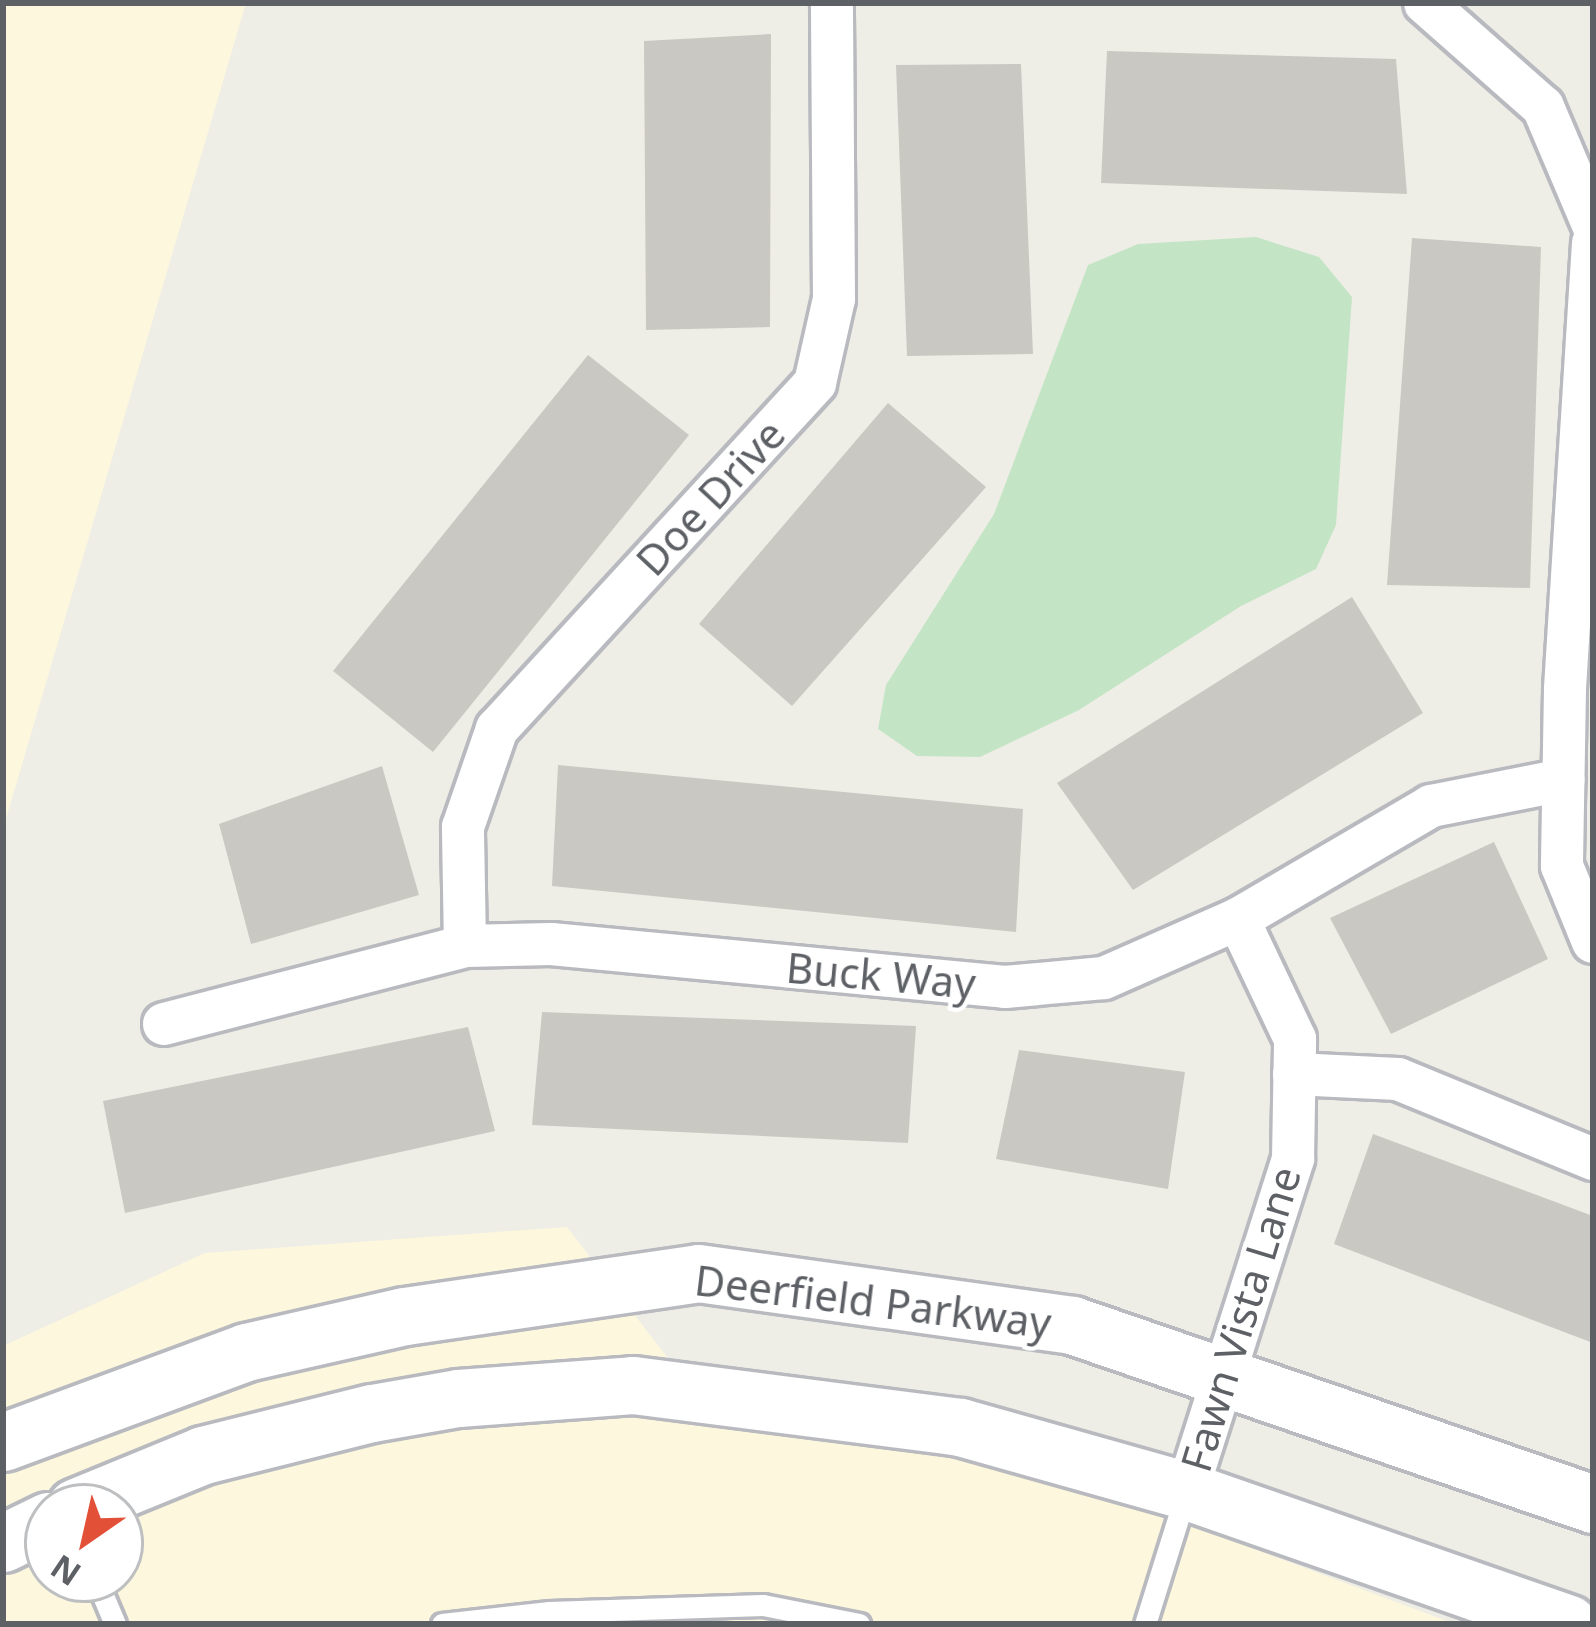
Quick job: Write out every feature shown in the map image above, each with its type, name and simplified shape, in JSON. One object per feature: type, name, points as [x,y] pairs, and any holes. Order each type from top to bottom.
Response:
[{"type":"main road","name":"Deerfield Parkway","points":[[3,1442],[164,1378],[285,1343],[405,1316],[698,1273],[1072,1325],[1593,1504]]},
{"type":"main road","points":[[135,1483],[203,1455],[372,1413],[479,1396],[633,1384],[960,1426],[1187,1491],[1568,1624]]},
{"type":"street","name":"Doe Drive","points":[[465,946],[463,827],[496,729],[814,383],[834,299],[832,3]]},
{"type":"street","points":[[1425,3],[1543,106],[1593,225]]},
{"type":"street","points":[[1593,243],[1562,866],[1593,942]]},
{"type":"street","name":"Buck Way","points":[[164,1024],[465,946],[551,944],[1005,987],[1104,978],[1238,919],[1431,806],[1563,780]]},
{"type":"street","name":"Fawn Vista Lane","points":[[1187,1491],[1293,1159],[1295,1039],[1238,919]]},
{"type":"street","points":[[1294,1074],[1398,1079],[1593,1159]]},
{"type":"lane","points":[[1145,1624],[1187,1491]]},
{"type":"lane","points":[[442,1624],[549,1612],[763,1605],[859,1624]]},
{"type":"shaded area","points":[[3,3],[246,3],[3,829]]},
{"type":"shaded area","points":[[567,1227],[707,1409],[1048,1472],[1455,1624],[3,1624],[3,1346],[205,1253]]},
{"type":"green space","points":[[1256,237],[1319,257],[1352,297],[1336,525],[1316,569],[1241,606],[1079,710],[980,757],[917,756],[878,729],[886,685],[994,514],[1088,265],[1138,244]]},
{"type":"building","points":[[771,34],[770,327],[646,330],[644,41]]},
{"type":"building","points":[[1107,51],[1396,59],[1407,194],[1101,183]]},
{"type":"building","points":[[1021,64],[1033,354],[907,356],[896,65]]},
{"type":"building","points":[[1412,238],[1541,247],[1530,588],[1387,585]]},
{"type":"building","points":[[588,355],[689,435],[433,752],[333,671]]},
{"type":"building","points":[[888,403],[986,487],[792,706],[699,624]]},
{"type":"building","points":[[1352,597],[1423,713],[1133,890],[1057,783]]},
{"type":"building","points":[[558,765],[1023,809],[1016,932],[552,886]]},
{"type":"building","points":[[382,766],[419,895],[251,944],[219,824]]},
{"type":"building","points":[[1494,842],[1548,959],[1391,1034],[1330,918]]},
{"type":"building","points":[[542,1012],[916,1026],[908,1143],[532,1125]]},
{"type":"building","points":[[468,1027],[495,1131],[125,1213],[103,1101]]},
{"type":"building","points":[[1019,1050],[1185,1072],[1168,1189],[996,1159]]},
{"type":"building","points":[[1373,1134],[1593,1216],[1593,1343],[1334,1244]]}]
